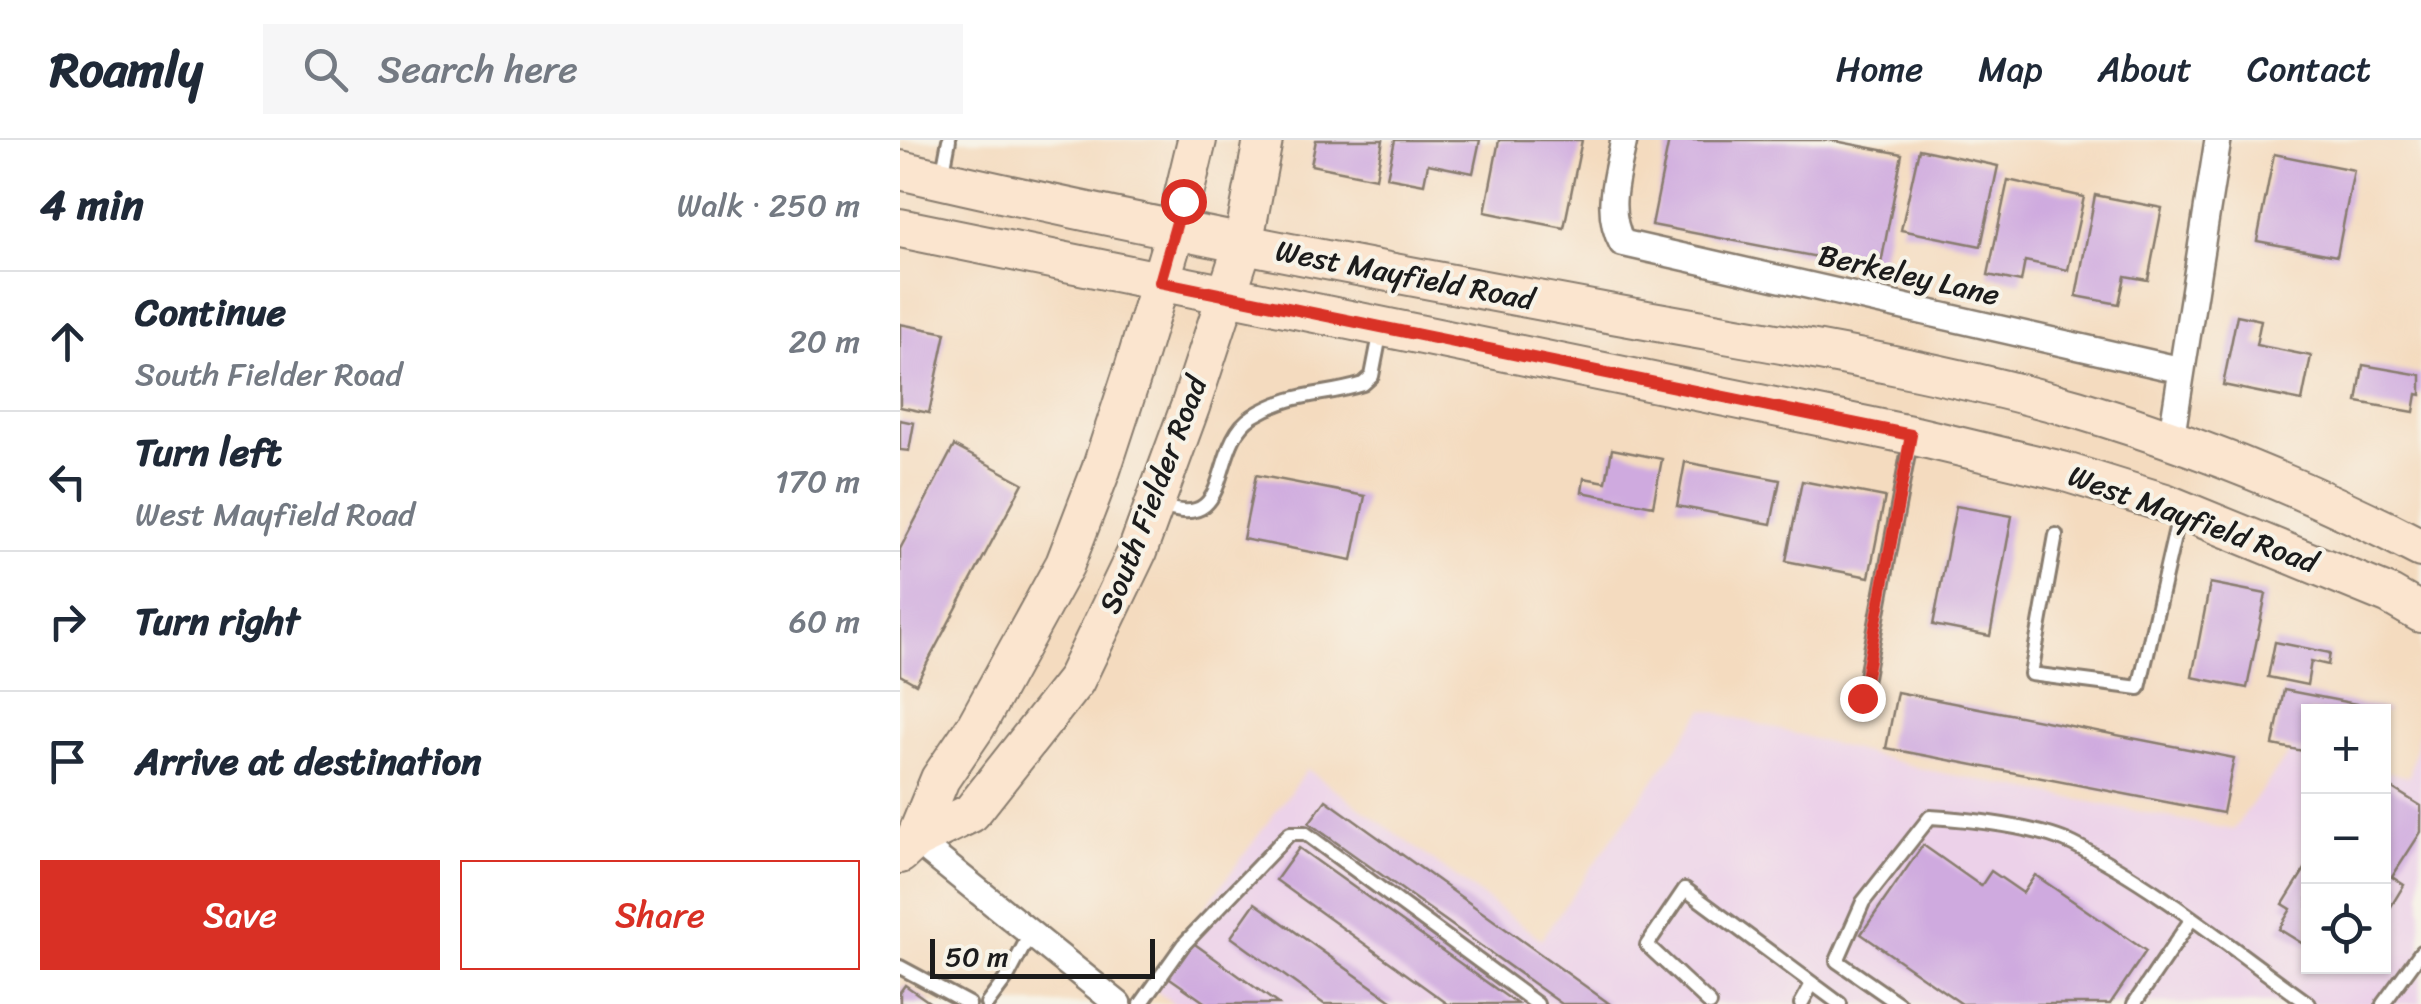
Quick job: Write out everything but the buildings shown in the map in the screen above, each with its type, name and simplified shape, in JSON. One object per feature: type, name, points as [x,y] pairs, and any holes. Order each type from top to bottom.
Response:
[{"type":"main road","name":"South Fielder Road","points":[[905,840],[976,726],[1064,564],[1101,470],[1176,232],[1197,140]]},
{"type":"main road","name":"South Fielder Road","points":[[905,840],[971,813],[1075,680],[1137,552],[1154,504],[1243,245],[1263,140]]},
{"type":"main road","name":"West Mayfield Road","points":[[900,170],[1176,232],[1916,371],[2075,409],[2214,454],[2421,548]]},
{"type":"main road","name":"West Mayfield Road","points":[[900,228],[1911,435],[2062,471],[2180,509],[2390,594],[2421,613]]},
{"type":"street","name":"Berkeley Lane","points":[[1624,140],[1613,198],[1613,226],[1622,242],[2181,370]]},
{"type":"street","points":[[2170,440],[2218,140]]},
{"type":"street","points":[[905,840],[1118,1004]]},
{"type":"lane","points":[[942,180],[950,140]]},
{"type":"lane","points":[[1154,504],[1178,513],[1194,513],[1214,496],[1231,443],[1249,418],[1293,396],[1363,384],[1372,376],[1381,328]]},
{"type":"lane","points":[[1862,698],[1911,435]]},
{"type":"lane","points":[[2056,534],[2031,674],[2139,688],[2180,509]]},
{"type":"lane","points":[[1899,1004],[1837,961],[1863,902],[1930,817],[1980,820],[2070,842],[2191,920],[2309,1004]]},
{"type":"lane","points":[[1141,1004],[1183,945],[1290,833],[1305,833],[1537,1004]]},
{"type":"lane","points":[[1710,1004],[1646,945],[1685,890],[1840,1004]]},
{"type":"lane","points":[[2134,1004],[2191,920]]},
{"type":"lane","points":[[987,1004],[1008,976],[1030,934]]},
{"type":"lane","points":[[2384,1004],[2421,952]]},
{"type":"lane","points":[[900,966],[969,1004]]},
{"type":"lane","points":[[1801,1004],[1812,984]]},
{"type":"shaded area","points":[[1704,709],[1927,770],[2233,830],[2292,749],[2301,751],[2301,974],[2391,974],[2391,773],[2409,777],[2421,724],[2421,1004],[1174,1004],[1148,985],[1307,769],[1541,939]]},
{"type":"route","points":[[1183,201],[1160,282],[1911,435],[1862,698]]}]
